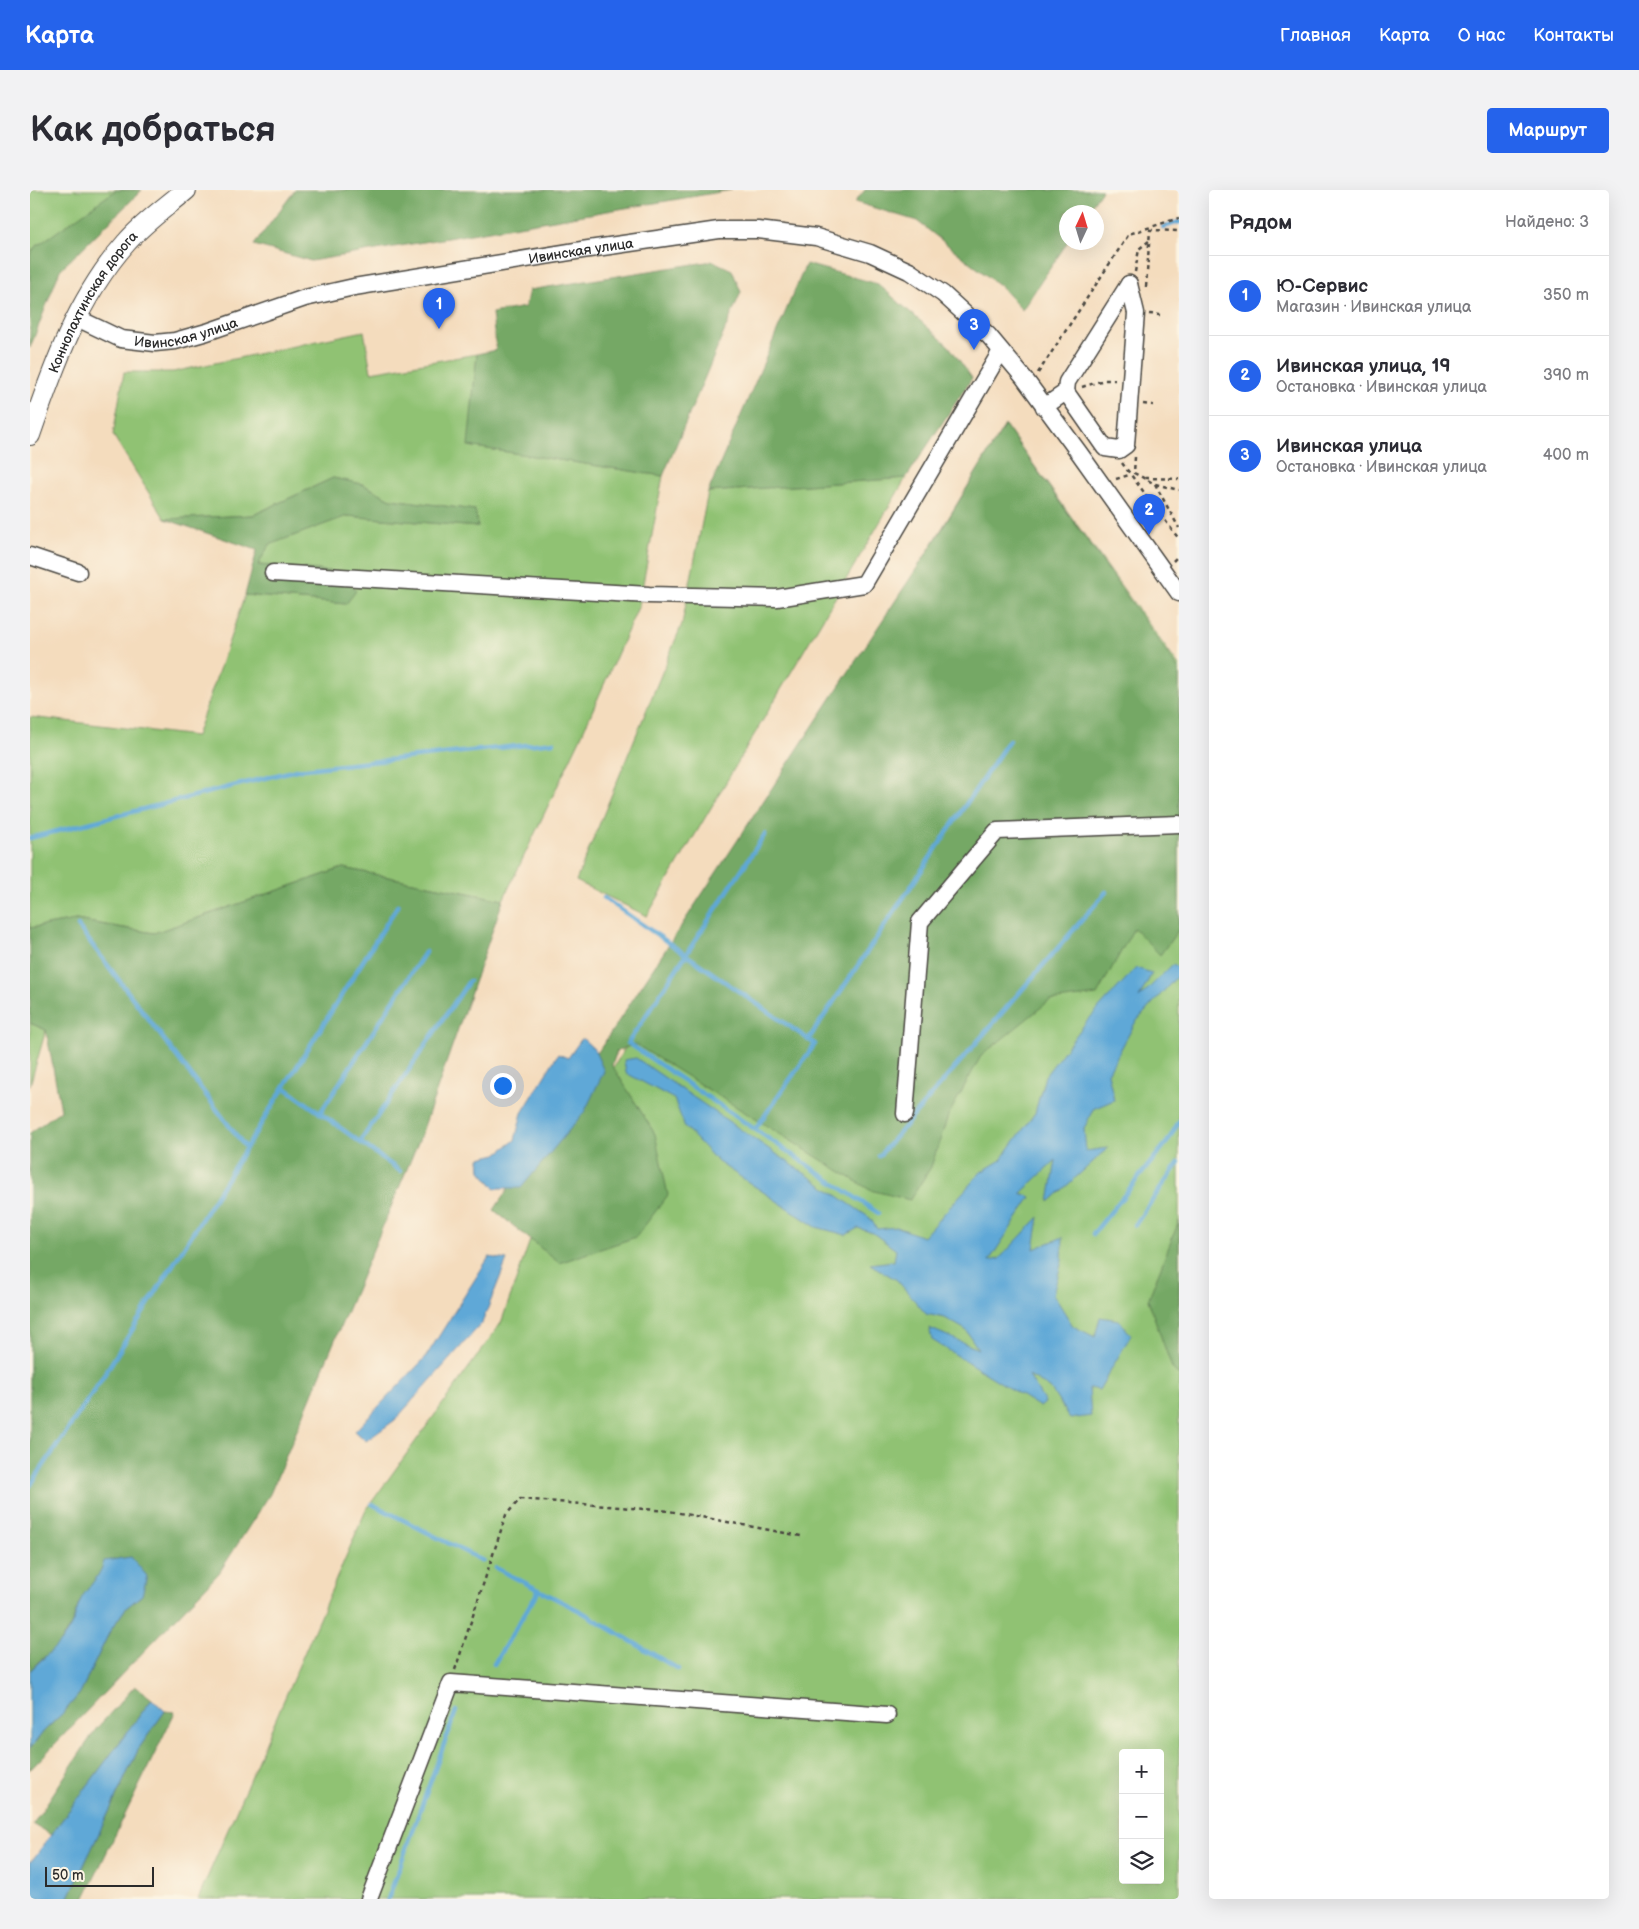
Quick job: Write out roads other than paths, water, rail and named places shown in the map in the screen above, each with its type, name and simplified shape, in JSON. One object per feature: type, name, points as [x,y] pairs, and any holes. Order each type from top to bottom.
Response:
[{"type":"main road","name":"Коннолахтинская дорога","points":[[30,435],[50,377],[77,318],[104,270],[127,241],[186,190]]},
{"type":"street","name":"Ивинская улица","points":[[77,318],[121,339],[155,343],[175,341],[207,332],[305,298],[354,287],[719,230],[758,230],[816,237],[845,244],[910,271],[943,294],[989,336],[1080,454],[1179,593]]},
{"type":"street","points":[[1129,284],[1136,313],[1126,445],[1120,450],[1105,448],[1066,392],[1067,382],[1129,284]]},
{"type":"street","points":[[273,573],[649,595],[777,598],[864,584],[1001,350]]},
{"type":"street","points":[[1044,407],[1066,392]]},
{"type":"street","points":[[30,556],[78,572]]},
{"type":"street","points":[[905,1114],[920,922],[997,831],[1179,824]]},
{"type":"street","points":[[369,1899],[451,1683],[887,1715]]},
{"type":"water","points":[[1172,965],[1179,967],[1179,974],[1135,1023],[1108,1073],[1114,1100],[1093,1109],[1084,1129],[1086,1151],[1108,1148],[1049,1202],[1056,1160],[1021,1193],[1031,1197],[989,1261],[999,1259],[1039,1217],[1034,1249],[1063,1237],[1062,1261],[1053,1294],[1073,1326],[1095,1337],[1100,1317],[1119,1320],[1131,1335],[1099,1390],[1089,1388],[1091,1416],[1070,1419],[1050,1388],[1029,1376],[1045,1403],[1040,1407],[932,1340],[929,1328],[978,1349],[966,1330],[945,1318],[926,1314],[897,1280],[870,1264],[894,1261],[896,1250],[873,1233],[858,1228],[846,1235],[816,1227],[718,1162],[685,1127],[674,1099],[626,1073],[624,1060],[636,1058],[870,1218],[877,1229],[897,1227],[923,1237],[981,1172],[1001,1160],[1035,1113],[1045,1076],[1087,1021],[1136,968],[1152,973],[1139,998]]},
{"type":"water","points":[[582,1038],[594,1049],[604,1071],[585,1111],[521,1188],[495,1188],[481,1171],[480,1158],[497,1154],[515,1140],[522,1113],[558,1054],[568,1058]]},
{"type":"water","points":[[489,1257],[507,1260],[482,1323],[395,1420],[366,1441],[355,1431],[425,1358]]},
{"type":"water","points":[[131,1557],[147,1576],[142,1595],[126,1608],[110,1631],[80,1693],[44,1731],[30,1749],[30,1671],[58,1645],[67,1633],[73,1623],[82,1597],[98,1575],[104,1561]]},
{"type":"water","points":[[152,1699],[165,1711],[139,1748],[68,1899],[30,1899],[30,1863]]},
{"type":"waterway","points":[[1163,227],[1179,222]]},
{"type":"waterway","points":[[808,1040],[1009,740]]},
{"type":"waterway","points":[[30,838],[296,770],[554,742]]},
{"type":"waterway","points":[[765,834],[628,1043],[878,1213]]},
{"type":"waterway","points":[[879,1156],[1106,892]]},
{"type":"waterway","points":[[604,898],[815,1044],[756,1128]]},
{"type":"waterway","points":[[30,1486],[99,1383],[398,905]]},
{"type":"waterway","points":[[78,926],[246,1148]]},
{"type":"waterway","points":[[320,1113],[426,951]]},
{"type":"waterway","points":[[360,1142],[469,981]]},
{"type":"waterway","points":[[284,1087],[400,1171]]},
{"type":"waterway","points":[[1093,1234],[1168,1141],[1179,1121]]},
{"type":"waterway","points":[[1135,1225],[1179,1162]]},
{"type":"waterway","points":[[372,1504],[483,1561]]},
{"type":"waterway","points":[[496,1568],[582,1612],[678,1669]]},
{"type":"waterway","points":[[494,1664],[539,1590]]},
{"type":"waterway","points":[[388,1899],[456,1711]]},
{"type":"place","name":"Ю-Сервис","points":[[439,329]]},
{"type":"place","name":"Ивинская улица","points":[[974,350]]},
{"type":"place","name":"Ивинская улица, 19","points":[[1149,535]]}]
